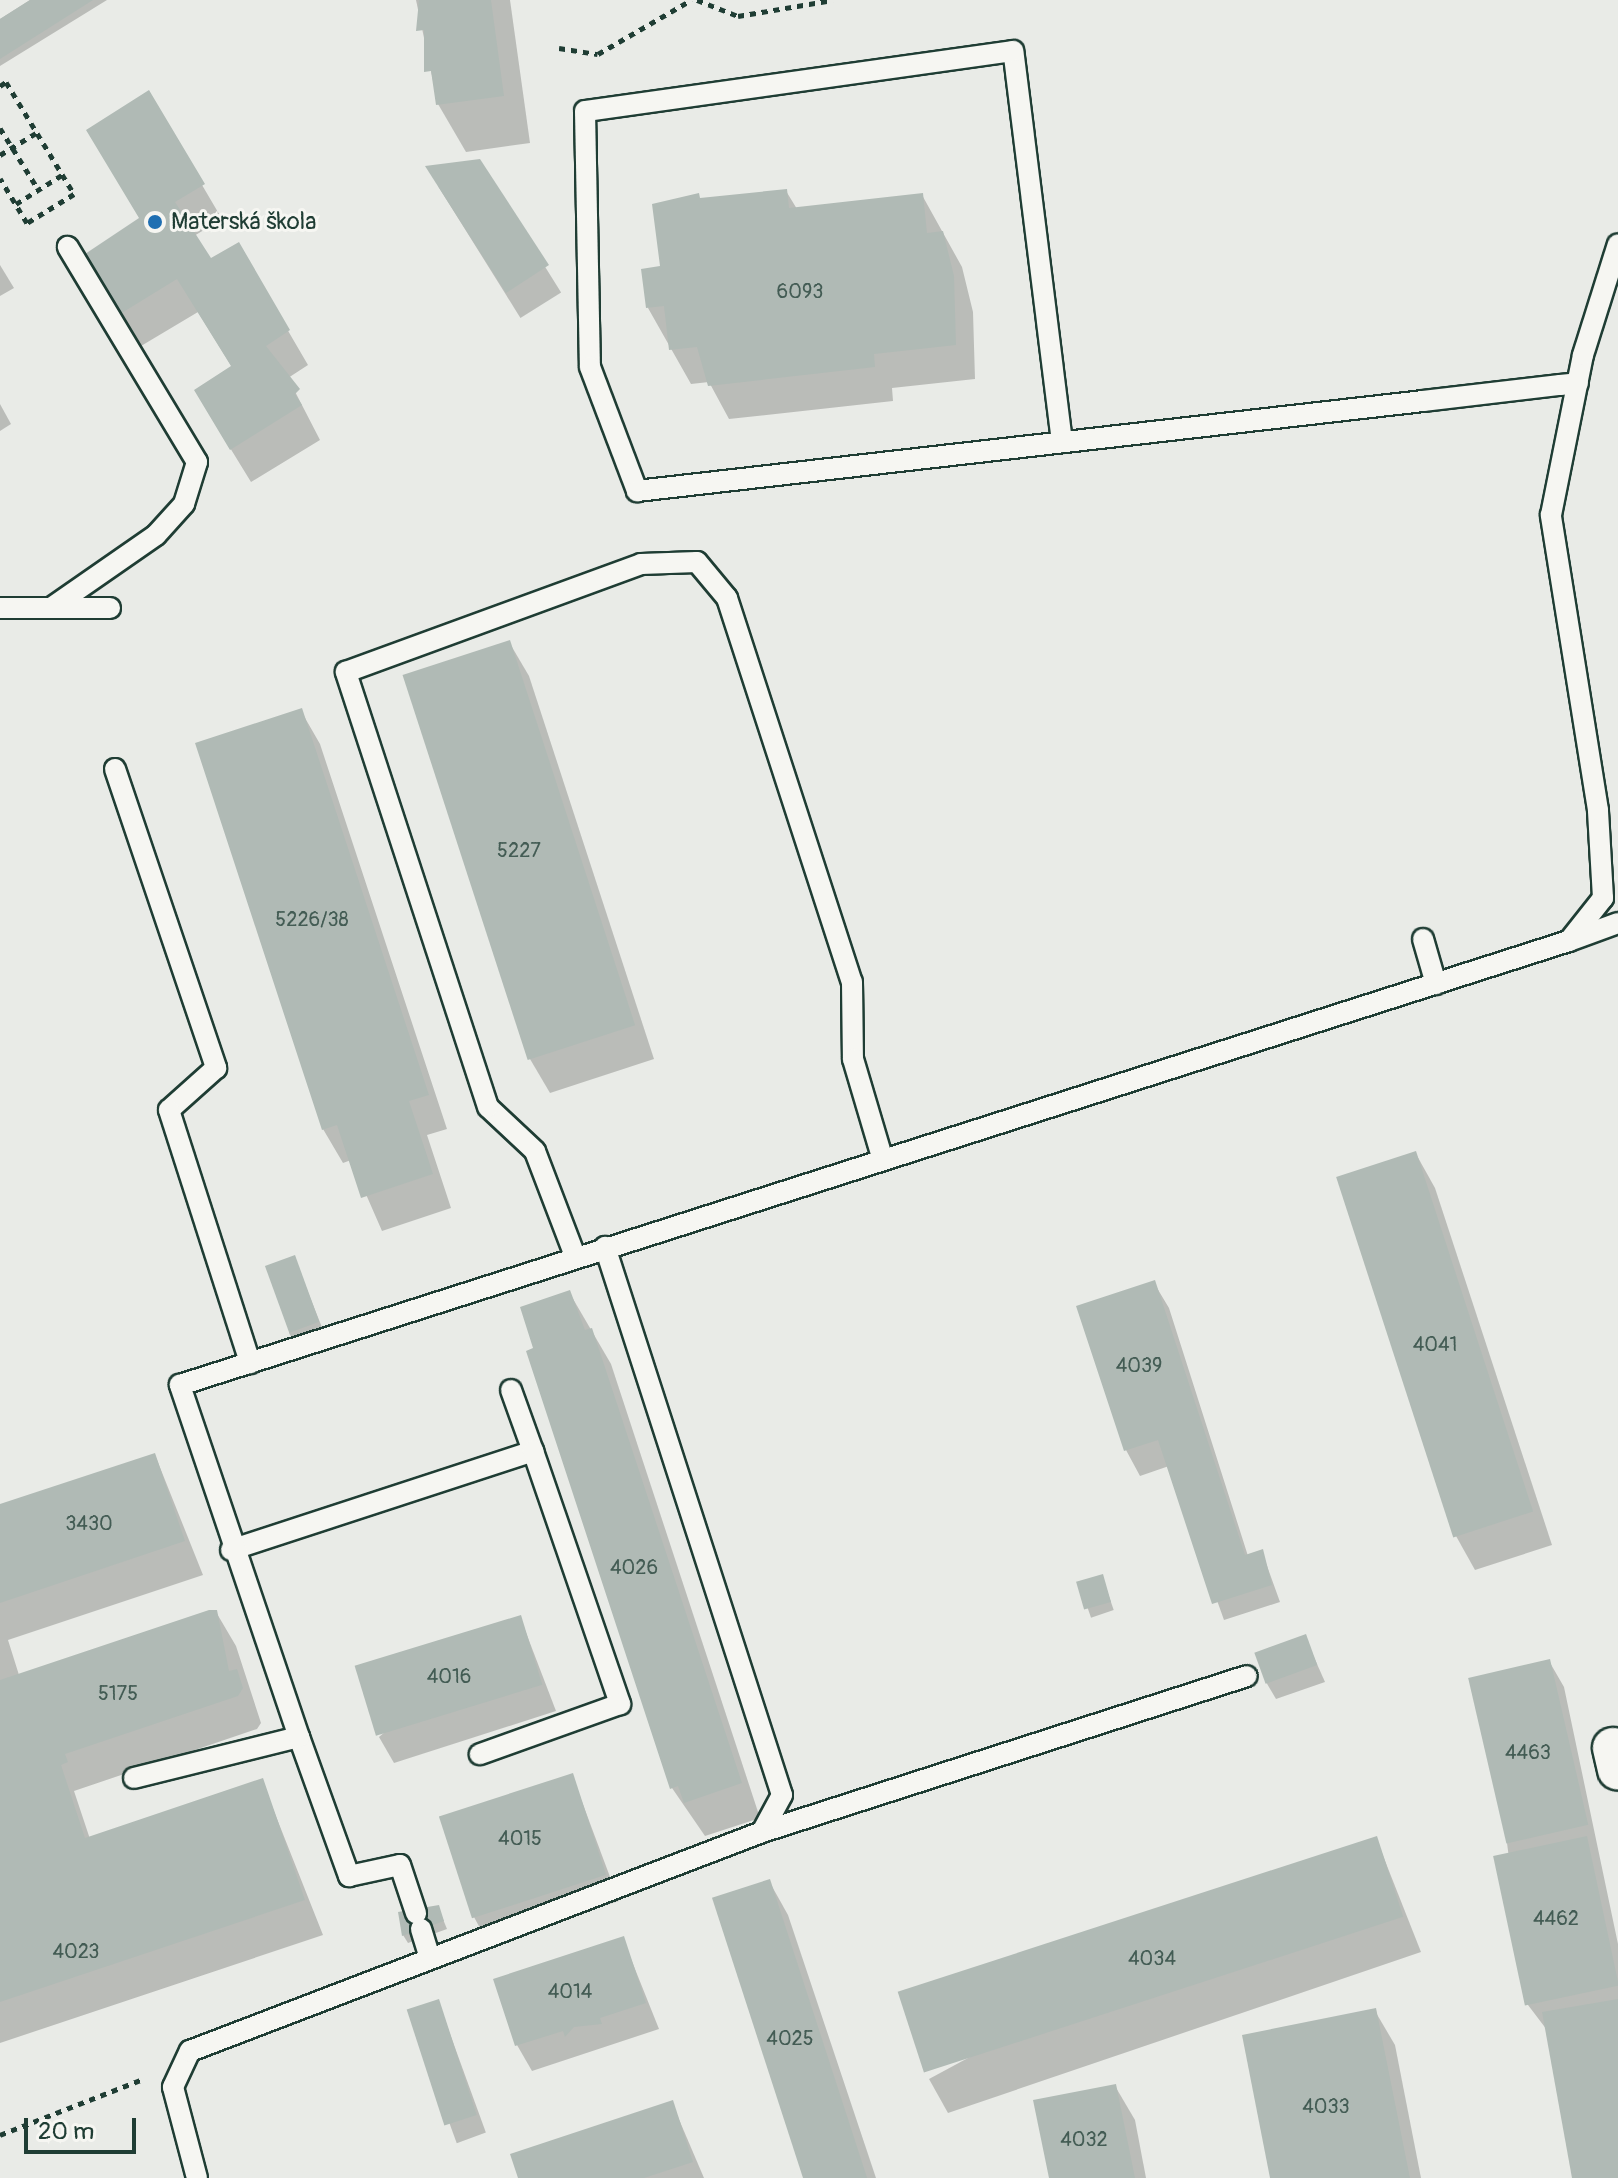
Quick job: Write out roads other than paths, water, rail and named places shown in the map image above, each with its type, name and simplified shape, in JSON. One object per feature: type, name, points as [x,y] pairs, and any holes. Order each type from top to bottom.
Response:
[{"type":"lane","points":[[1062,442],[1013,51],[585,111],[590,367],[637,491],[1578,383]]},
{"type":"lane","points":[[1569,941],[1603,898],[1598,810],[1551,515],[1578,383],[1618,244]]},
{"type":"lane","points":[[51,608],[156,535],[184,504],[197,462],[68,247]]},
{"type":"lane","points":[[575,1256],[535,1151],[488,1107],[346,672],[641,564],[697,562],[727,598],[852,982],[853,1059],[882,1157]]},
{"type":"lane","points":[[0,608],[110,608]]},
{"type":"lane","points":[[115,769],[216,1068],[169,1110],[250,1363]]},
{"type":"lane","points":[[430,1958],[400,1865],[349,1876],[231,1550],[180,1385],[882,1157],[1436,984],[1618,923]]},
{"type":"lane","points":[[1423,939],[1436,984]]},
{"type":"lane","points":[[605,1247],[782,1795],[762,1832]]},
{"type":"lane","points":[[480,1754],[620,1704],[511,1390]]},
{"type":"lane","points":[[231,1550],[533,1451]]},
{"type":"lane","points":[[197,2178],[173,2087],[190,2051],[762,1832],[1247,1676]]},
{"type":"lane","points":[[134,1778],[299,1737]]},
{"type":"place","name":"Materská škola","points":[[155,222]]}]
